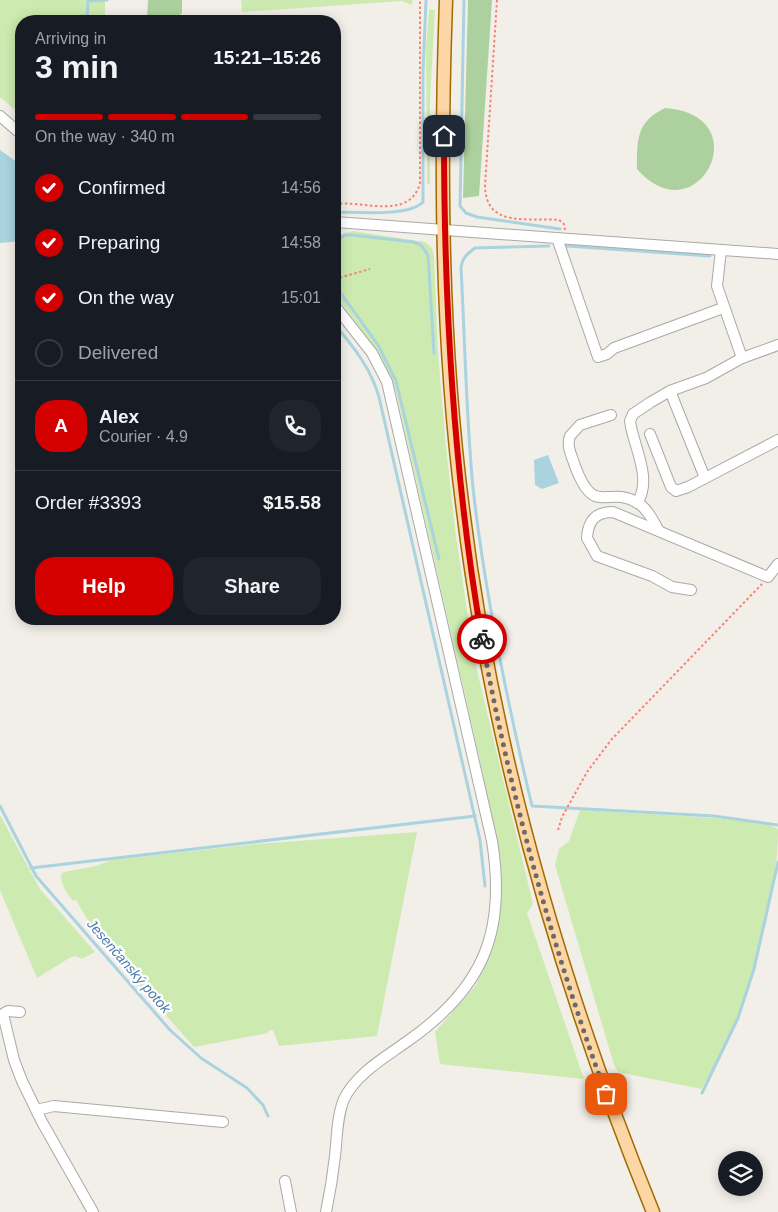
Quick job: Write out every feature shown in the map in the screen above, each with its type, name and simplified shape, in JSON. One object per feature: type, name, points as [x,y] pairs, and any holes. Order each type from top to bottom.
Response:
[{"type":"main road","points":[[446,0],[444,230],[453,408],[463,511],[482,634],[506,754],[538,884],[574,1000],[616,1122],[653,1212]]},
{"type":"street","points":[[0,116],[15,129]]},
{"type":"street","points":[[341,222],[778,254]]},
{"type":"street","points":[[561,239],[598,357],[607,354],[614,348],[723,308]]},
{"type":"street","points":[[721,250],[717,286],[723,308],[742,358]]},
{"type":"street","points":[[326,1212],[338,1126],[344,1099],[372,1068],[438,1020],[458,999],[472,980],[492,932],[496,886],[492,841],[387,382],[372,353],[341,314]]},
{"type":"street","points":[[637,502],[643,491],[645,480],[630,421],[639,408],[670,391],[706,378],[742,358],[778,345]]},
{"type":"street","points":[[670,391],[705,478]]},
{"type":"street","points":[[611,415],[580,425],[570,436],[569,449],[583,484],[592,495],[599,498],[637,502],[644,508],[659,531]]},
{"type":"street","points":[[650,434],[673,490],[688,487],[778,440]]},
{"type":"street","points":[[691,590],[672,587],[652,576],[597,556],[587,538],[591,521],[600,513],[613,512],[768,577],[778,564]]},
{"type":"street","points":[[20,1012],[8,1011],[3,1014],[14,1060],[36,1110],[83,1199],[92,1212]]},
{"type":"street","points":[[36,1110],[54,1106],[223,1122]]},
{"type":"street","points":[[285,1181],[291,1212]]},
{"type":"path","points":[[341,204],[392,205],[409,202],[417,193],[420,183],[420,0]]},
{"type":"path","points":[[497,0],[485,186],[487,200],[492,210],[511,218],[559,220],[564,224],[561,239]]},
{"type":"path","points":[[341,278],[370,269]]},
{"type":"path","points":[[558,830],[562,817],[587,772],[611,740],[768,577]]},
{"type":"green space","points":[[0,0],[105,0],[105,15],[15,15],[15,110],[0,97]]},
{"type":"green space","points":[[148,0],[182,0],[182,13],[180,15],[147,15]]},
{"type":"green space","points":[[241,0],[413,0],[411,5],[402,1],[242,12]]},
{"type":"green space","points":[[468,0],[492,0],[479,196],[463,198]]},
{"type":"green space","points":[[429,10],[435,10],[430,100],[430,184],[427,184],[426,48]]},
{"type":"green space","points":[[665,108],[694,115],[710,130],[714,149],[710,167],[698,182],[680,190],[659,186],[637,169],[638,141],[643,126],[655,113]]},
{"type":"green space","points":[[353,231],[425,242],[432,248],[446,447],[456,536],[474,658],[533,904],[527,913],[584,1079],[440,1064],[435,1032],[476,985],[487,960],[498,925],[501,902],[501,862],[479,756],[397,396],[392,380],[378,354],[341,302],[341,234]]},
{"type":"green space","points":[[580,810],[714,818],[766,823],[778,829],[772,893],[755,964],[731,1032],[701,1089],[618,1072],[614,1065],[555,865],[559,849],[569,841]]},
{"type":"green space","points":[[0,815],[40,889],[95,952],[82,959],[76,956],[71,957],[37,978],[0,890]]},
{"type":"green space","points":[[417,832],[377,1036],[279,1046],[273,1030],[269,1030],[268,1033],[194,1047],[111,953],[115,948],[109,940],[104,939],[90,924],[76,900],[73,901],[63,886],[61,879],[61,875],[64,872],[96,866],[112,860],[257,844]]},
{"type":"water","points":[[0,150],[15,161],[15,242],[0,243]]},
{"type":"water","points":[[548,455],[559,483],[542,489],[535,485],[534,460]]},
{"type":"waterway","name":"Jesenčanský potok","points":[[87,15],[88,0]]},
{"type":"waterway","points":[[88,1],[107,0]]},
{"type":"waterway","points":[[464,0],[460,206],[466,213],[477,217],[560,229]]},
{"type":"waterway","points":[[341,212],[394,212],[416,207],[423,202],[423,72],[426,1]]},
{"type":"waterway","points":[[341,237],[352,235],[413,242],[421,245],[428,255],[434,353]]},
{"type":"waterway","points":[[549,246],[475,248],[465,256],[461,268],[469,433],[478,528],[498,648],[532,806],[714,816],[778,825]]},
{"type":"waterway","points":[[567,246],[710,256]]},
{"type":"waterway","points":[[341,293],[378,345],[396,381],[439,559]]},
{"type":"waterway","points":[[341,332],[361,359],[376,387],[379,397],[480,840],[485,886]]},
{"type":"waterway","name":"Jesenčanský potok","points":[[0,806],[36,876],[170,1030],[201,1058],[247,1088],[263,1105],[268,1116]]},
{"type":"waterway","points":[[31,868],[475,816]]},
{"type":"waterway","points":[[702,1093],[738,1018],[754,969],[778,862]]},
{"type":"way so far","points":[[482,639],[506,754],[533,865],[554,939],[606,1094]]},
{"type":"route","points":[[444,136],[445,264],[455,435],[465,527],[482,639]]}]
